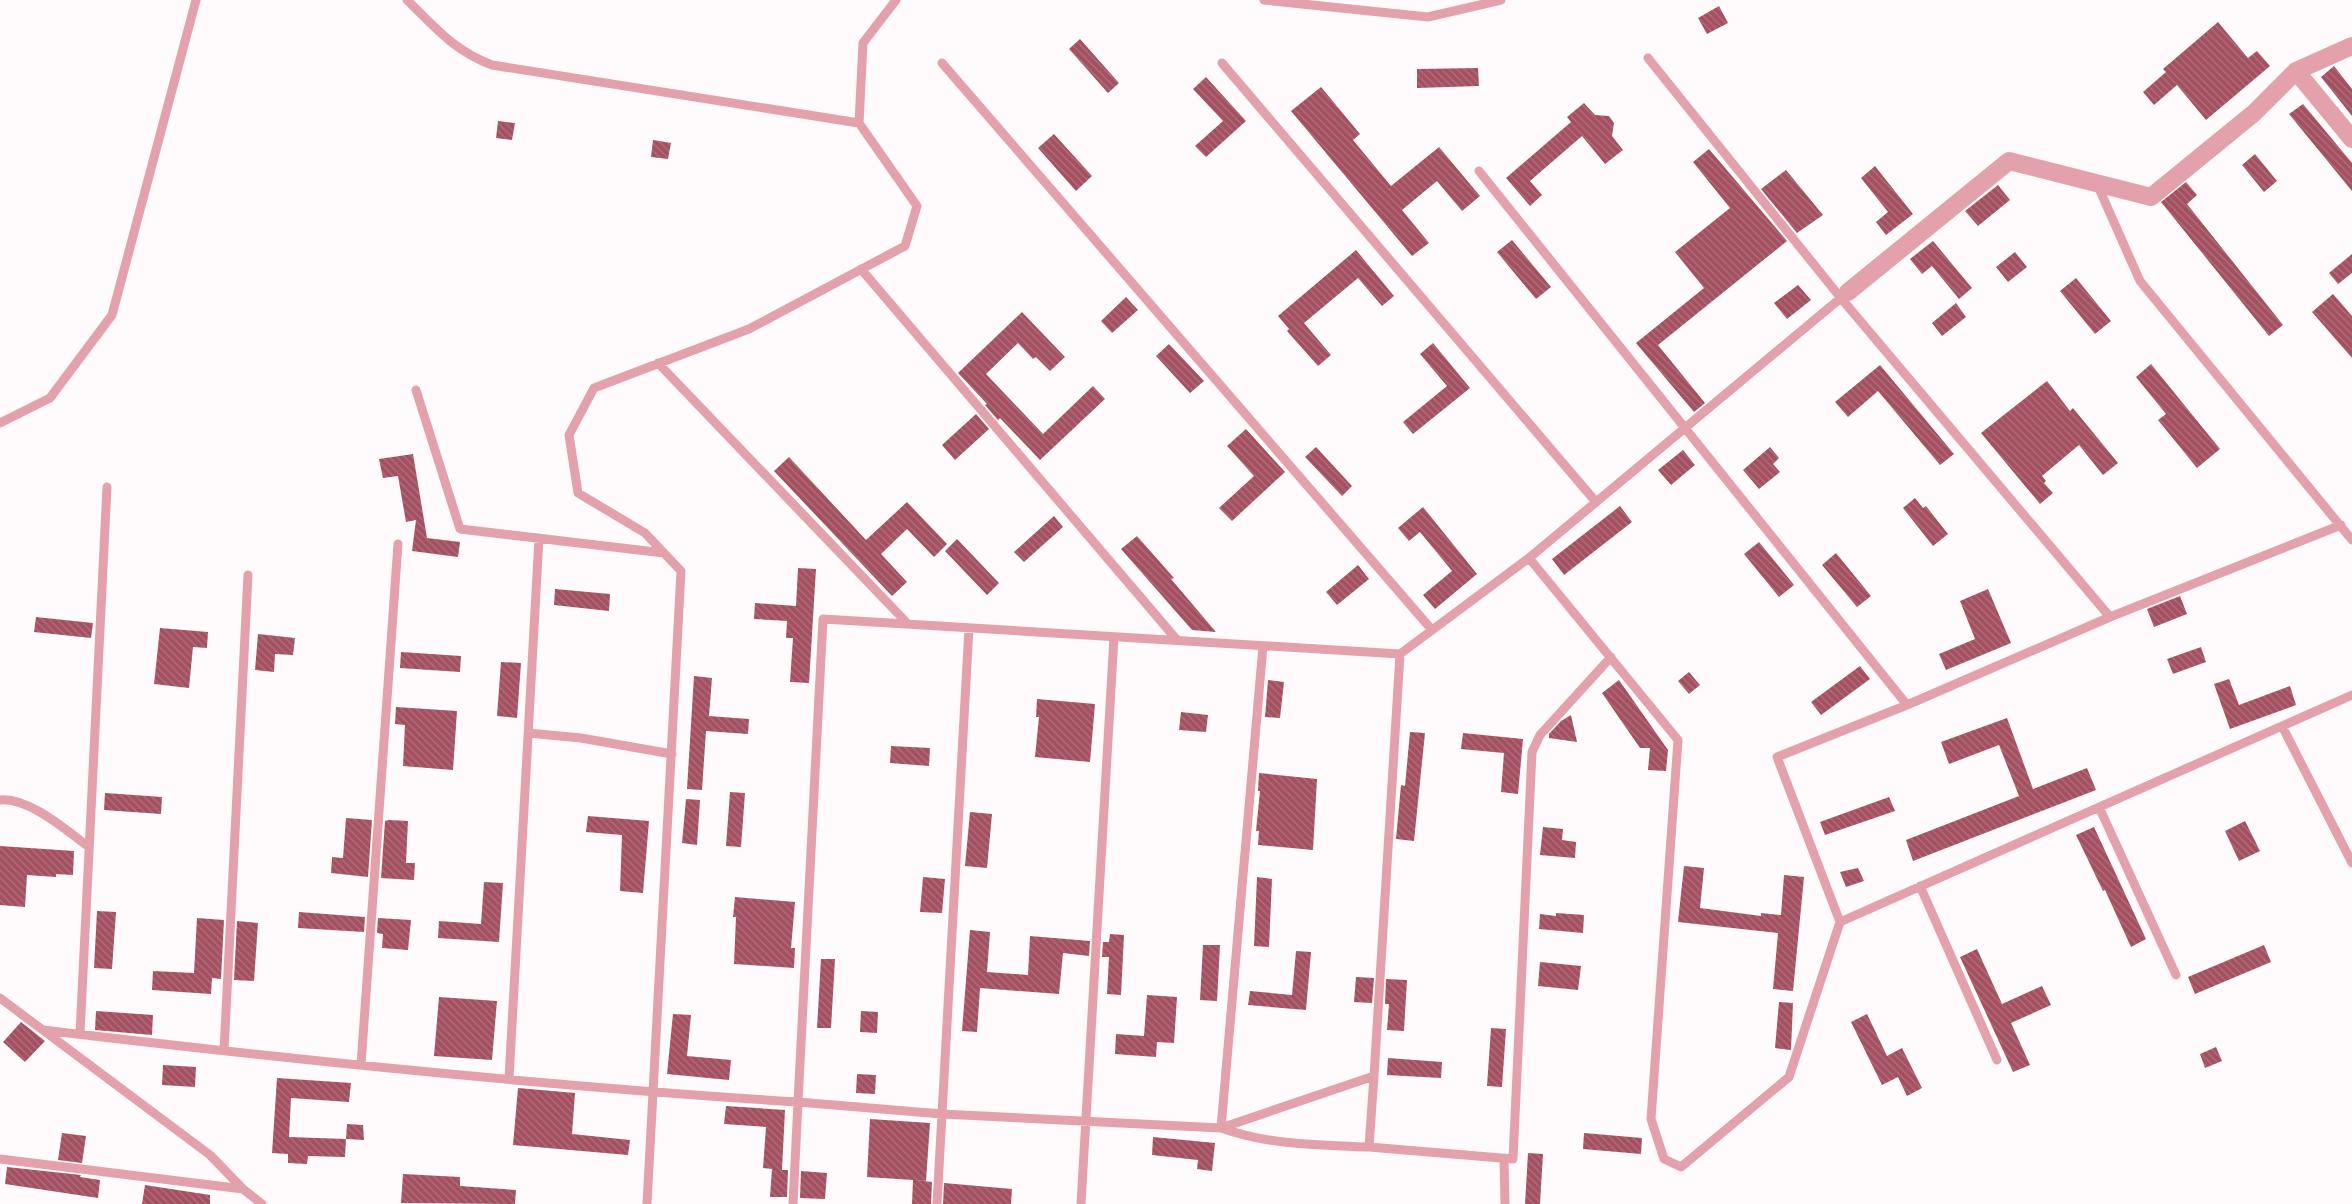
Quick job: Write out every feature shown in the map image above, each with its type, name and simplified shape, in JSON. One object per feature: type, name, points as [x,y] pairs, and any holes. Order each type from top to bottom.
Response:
[{"type":"street","points":[[1844,295],[2009,161],[2151,198],[2254,113],[2296,71],[2352,46]]},
{"type":"street","points":[[2296,71],[2352,139]]},
{"type":"lane","points":[[0,423],[50,398],[112,315],[196,0]]},
{"type":"lane","points":[[407,0],[457,48],[471,57],[492,65],[859,123]]},
{"type":"lane","points":[[647,1204],[681,571],[645,533],[578,493],[569,435],[594,388],[749,329],[905,246],[917,206],[859,123],[863,43],[896,0]]},
{"type":"lane","points":[[1264,0],[1428,16],[1501,0]]},
{"type":"lane","points":[[1648,58],[2110,617]]},
{"type":"lane","points":[[942,63],[1432,630]]},
{"type":"lane","points":[[1222,63],[1596,502]]},
{"type":"lane","points":[[1479,171],[1907,705]]},
{"type":"lane","points":[[2097,184],[2140,281],[2342,525],[2352,540]]},
{"type":"lane","points":[[861,269],[1177,640]]},
{"type":"lane","points":[[794,1204],[823,619],[1400,654],[1529,558],[1844,295]]},
{"type":"lane","points":[[658,363],[908,624]]},
{"type":"lane","points":[[416,390],[460,529],[664,553]]},
{"type":"lane","points":[[80,1034],[108,487]]},
{"type":"lane","points":[[1529,558],[1678,740],[1651,1119],[1664,1159],[1681,1167],[1789,1077],[1840,922],[1777,757],[1907,705],[2110,617],[2342,525]]},
{"type":"lane","points":[[509,1079],[539,538]]},
{"type":"lane","points":[[361,1065],[398,544]]},
{"type":"lane","points":[[224,1051],[248,575]]},
{"type":"lane","points":[[937,1204],[968,628]]},
{"type":"lane","points":[[1081,1204],[1114,637]]},
{"type":"lane","points":[[1221,1128],[1263,646]]},
{"type":"lane","points":[[1369,1147],[1400,654]]},
{"type":"lane","points":[[43,1030],[224,1051],[653,1093],[798,1102],[942,1114],[1221,1128],[1241,1135],[1310,1145],[1369,1147],[1513,1159],[1532,752],[1540,735],[1611,657]]},
{"type":"lane","points":[[1840,922],[2352,695]]},
{"type":"lane","points":[[2282,726],[2352,863]]},
{"type":"lane","points":[[528,733],[581,738],[672,754]]},
{"type":"lane","points":[[0,800],[15,802],[48,816],[90,848]]},
{"type":"lane","points":[[2099,807],[2176,975]]},
{"type":"lane","points":[[1920,886],[1997,1060]]},
{"type":"lane","points":[[0,998],[210,1155],[262,1204]]},
{"type":"lane","points":[[1221,1128],[1374,1076]]},
{"type":"lane","points":[[1504,1158],[1505,1204]]},
{"type":"lane","points":[[0,1159],[243,1188]]},
{"type":"building","points":[[1719,6],[1728,23],[1707,34],[1698,18]]},
{"type":"building","points":[[2218,22],[2248,58],[2257,51],[2270,66],[2206,120],[2177,85],[2154,105],[2143,92],[2166,72],[2163,69]]},
{"type":"building","points":[[1080,39],[1119,83],[1108,93],[1069,49]]},
{"type":"building","points":[[2334,66],[2352,89],[2352,116],[2321,77]]},
{"type":"building","points":[[1478,68],[1479,86],[1417,88],[1417,69]]},
{"type":"building","points":[[1206,77],[1246,121],[1206,157],[1195,146],[1223,121],[1193,89]]},
{"type":"building","points":[[1321,87],[1360,134],[1353,140],[1391,186],[1439,147],[1480,196],[1462,211],[1437,181],[1402,210],[1429,243],[1412,256],[1291,111]]},
{"type":"building","points":[[1584,103],[1595,115],[1609,116],[1614,123],[1612,136],[1623,150],[1605,164],[1582,136],[1530,181],[1542,195],[1530,206],[1506,178],[1571,122],[1567,117]]},
{"type":"building","points":[[2303,104],[2352,163],[2352,191],[2289,114]]},
{"type":"building","points":[[498,121],[515,123],[512,140],[496,138]]},
{"type":"building","points":[[1054,134],[1092,176],[1076,191],[1038,148]]},
{"type":"building","points":[[653,140],[671,143],[668,159],[651,157]]},
{"type":"building","points":[[1709,149],[1787,241],[1658,345],[1705,403],[1694,412],[1636,343],[1704,288],[1675,252],[1730,208],[1693,162]]},
{"type":"building","points":[[2255,154],[2277,181],[2264,192],[2242,165]]},
{"type":"building","points":[[1875,166],[1913,214],[1886,235],[1876,222],[1888,212],[1861,178]]},
{"type":"building","points":[[1786,170],[1823,215],[1797,233],[1761,189]]},
{"type":"building","points":[[2186,182],[2197,195],[2187,204],[2283,325],[2269,336],[2161,202]]},
{"type":"building","points":[[1998,185],[2010,200],[1978,226],[1965,211]]},
{"type":"building","points":[[1512,240],[1551,287],[1536,299],[1497,252]]},
{"type":"building","points":[[1933,241],[1972,288],[1959,299],[1932,266],[1922,274],[1910,259]]},
{"type":"building","points":[[1356,250],[1394,296],[1382,306],[1358,278],[1304,323],[1331,355],[1318,366],[1287,331],[1289,329],[1278,316]]},
{"type":"building","points":[[2015,252],[2027,267],[2008,282],[1996,267]]},
{"type":"building","points":[[2352,254],[2352,273],[2338,284],[2329,273]]},
{"type":"building","points":[[2076,278],[2111,321],[2095,334],[2060,291]]},
{"type":"building","points":[[1798,285],[1811,300],[1787,319],[1774,303]]},
{"type":"building","points":[[2333,294],[2352,316],[2352,358],[2312,312]]},
{"type":"building","points":[[1126,297],[1138,310],[1112,333],[1101,321]]},
{"type":"building","points":[[1956,303],[1966,317],[1942,336],[1932,323]]},
{"type":"building","points":[[1022,312],[1065,357],[1050,371],[1036,357],[1033,359],[1018,343],[986,374],[1043,434],[1093,386],[1105,399],[1040,460],[1000,418],[998,420],[985,405],[987,404],[958,373]]},
{"type":"building","points":[[1433,343],[1470,388],[1413,434],[1403,422],[1447,386],[1420,354]]},
{"type":"building","points":[[1169,344],[1204,381],[1190,393],[1156,356]]},
{"type":"building","points":[[2151,364],[2220,449],[2197,468],[2158,420],[2166,414],[2136,377]]},
{"type":"building","points":[[1880,365],[1954,454],[1940,465],[1878,391],[1848,417],[1835,402]]},
{"type":"building","points":[[2047,381],[2070,411],[2073,408],[2118,463],[2103,475],[2079,445],[2042,476],[2046,481],[2044,483],[2053,493],[2040,504],[1981,433]]},
{"type":"building","points":[[976,414],[989,429],[955,460],[942,445]]},
{"type":"building","points":[[1246,429],[1285,472],[1232,521],[1219,508],[1254,476],[1227,446]]},
{"type":"building","points":[[1316,447],[1352,486],[1342,496],[1305,457]]},
{"type":"building","points":[[1770,447],[1779,458],[1773,464],[1780,472],[1759,489],[1743,470]]},
{"type":"building","points":[[1683,450],[1695,465],[1671,485],[1658,470]]},
{"type":"building","points":[[413,454],[427,538],[460,542],[458,557],[412,551],[416,520],[406,522],[398,476],[383,478],[379,459]]},
{"type":"building","points":[[789,457],[866,540],[907,502],[947,544],[934,557],[907,529],[881,554],[907,582],[892,596],[774,471]]},
{"type":"building","points":[[1915,498],[1923,508],[1926,506],[1948,534],[1933,546],[1903,508]]},
{"type":"building","points":[[1620,506],[1632,522],[1564,575],[1552,559]]},
{"type":"building","points":[[1423,507],[1477,574],[1435,609],[1423,595],[1452,571],[1420,532],[1409,541],[1398,528]]},
{"type":"building","points":[[1054,516],[1063,527],[1024,562],[1014,552]]},
{"type":"building","points":[[1137,536],[1174,578],[1171,579],[1216,632],[1192,630],[1121,549]]},
{"type":"building","points":[[957,539],[999,583],[987,595],[945,551]]},
{"type":"building","points":[[1759,542],[1794,585],[1779,597],[1744,554]]},
{"type":"building","points":[[1836,553],[1871,596],[1857,607],[1822,565]]},
{"type":"building","points":[[1358,565],[1369,579],[1337,605],[1326,592]]},
{"type":"building","points":[[798,568],[816,569],[809,683],[790,682],[793,638],[786,638],[787,621],[754,619],[755,603],[796,606]]},
{"type":"building","points":[[555,589],[610,594],[609,611],[554,605]]},
{"type":"building","points":[[1988,589],[2011,643],[1946,670],[1939,654],[1975,639],[1960,601]]},
{"type":"building","points":[[2180,596],[2187,614],[2154,627],[2147,609]]},
{"type":"building","points":[[36,617],[93,623],[91,638],[34,632]]},
{"type":"building","points":[[160,628],[208,632],[207,648],[193,647],[189,688],[154,684]]},
{"type":"building","points":[[258,634],[295,638],[293,655],[275,654],[274,672],[255,670]]},
{"type":"building","points":[[2201,647],[2206,662],[2173,674],[2167,659]]},
{"type":"building","points":[[401,652],[461,656],[460,672],[400,668]]},
{"type":"building","points":[[501,662],[521,663],[517,718],[497,716]]},
{"type":"building","points":[[1860,666],[1870,679],[1821,715],[1811,702]]},
{"type":"building","points":[[1689,672],[1700,685],[1689,694],[1678,681]]},
{"type":"building","points":[[694,676],[712,678],[709,716],[749,719],[748,734],[706,731],[702,790],[687,789]]},
{"type":"building","points":[[2229,679],[2239,705],[2290,686],[2296,705],[2230,729],[2214,684]]},
{"type":"building","points":[[1268,680],[1284,682],[1280,718],[1265,717]]},
{"type":"building","points":[[1619,680],[1668,750],[1666,771],[1648,770],[1650,748],[1640,748],[1602,693]]},
{"type":"building","points":[[1037,699],[1095,704],[1090,762],[1035,757],[1039,717],[1036,717]]},
{"type":"building","points":[[396,707],[457,711],[453,770],[403,766],[405,725],[395,724]]},
{"type":"building","points":[[1181,712],[1208,715],[1206,732],[1179,730]]},
{"type":"building","points":[[1571,715],[1577,742],[1549,738],[1549,734],[1561,721]]},
{"type":"building","points":[[2007,718],[2033,789],[2087,768],[2096,790],[1913,861],[1906,840],[2019,796],[1999,745],[1949,764],[1941,742]]},
{"type":"building","points":[[1410,732],[1425,733],[1414,841],[1396,839],[1401,785],[1405,786]]},
{"type":"building","points":[[1463,733],[1523,739],[1518,794],[1501,792],[1504,753],[1461,749]]},
{"type":"building","points":[[891,746],[930,748],[929,766],[890,763]]},
{"type":"building","points":[[1259,773],[1317,779],[1313,850],[1258,845],[1259,831],[1256,831],[1260,791],[1258,791]]},
{"type":"building","points":[[730,792],[745,793],[741,847],[726,846]]},
{"type":"building","points":[[105,793],[162,797],[161,814],[104,810]]},
{"type":"building","points":[[1889,797],[1895,811],[1825,835],[1820,822]]},
{"type":"building","points":[[686,799],[700,800],[697,845],[682,843]]},
{"type":"building","points":[[970,812],[992,814],[987,868],[965,866]]},
{"type":"building","points":[[588,816],[649,821],[643,893],[620,891],[622,835],[586,832]]},
{"type":"building","points":[[346,818],[372,820],[368,877],[331,873],[332,857],[343,858]]},
{"type":"building","points":[[385,821],[408,821],[406,863],[415,863],[414,880],[381,878]]},
{"type":"building","points":[[2245,821],[2260,851],[2239,861],[2225,831]]},
{"type":"building","points":[[1543,827],[1563,829],[1562,840],[1576,842],[1575,858],[1540,855]]},
{"type":"building","points":[[2094,827],[2146,939],[2131,947],[2105,890],[2103,891],[2076,835]]},
{"type":"building","points":[[0,846],[74,851],[73,875],[56,874],[56,877],[27,875],[25,907],[0,905]]},
{"type":"building","points":[[1684,866],[1704,868],[1700,908],[1761,916],[1761,913],[1781,915],[1784,875],[1804,877],[1793,991],[1773,989],[1778,933],[1678,922]]},
{"type":"building","points":[[1858,868],[1864,881],[1846,887],[1840,872]]},
{"type":"building","points":[[923,877],[945,879],[942,913],[920,912]]},
{"type":"building","points":[[1257,877],[1272,879],[1269,947],[1254,946]]},
{"type":"building","points":[[484,882],[503,883],[499,942],[438,938],[439,921],[481,924]]},
{"type":"building","points":[[735,897],[795,902],[791,948],[795,948],[794,968],[734,964],[736,917],[733,917]]},
{"type":"building","points":[[97,911],[116,912],[112,969],[94,968]]},
{"type":"building","points":[[299,912],[365,917],[364,932],[298,928]]},
{"type":"building","points":[[1556,913],[1584,915],[1583,933],[1539,929],[1540,914],[1556,916]]},
{"type":"building","points":[[197,918],[224,920],[221,979],[212,978],[211,994],[152,990],[153,971],[194,973]]},
{"type":"building","points":[[378,918],[411,920],[408,950],[382,948],[383,934],[377,933]]},
{"type":"building","points":[[237,921],[258,923],[254,981],[234,980]]},
{"type":"building","points":[[970,930],[990,932],[987,972],[1028,975],[1030,936],[1090,941],[1089,956],[1063,953],[1059,994],[980,988],[977,1032],[962,1031]]},
{"type":"building","points":[[1110,934],[1124,935],[1121,995],[1107,994],[1109,957],[1102,957],[1103,942],[1109,942]]},
{"type":"building","points":[[1203,945],[1220,945],[1217,1001],[1200,1000]]},
{"type":"building","points":[[2264,945],[2271,962],[2195,994],[2188,977]]},
{"type":"building","points":[[1977,949],[2002,1004],[2042,986],[2051,1005],[2011,1023],[2030,1065],[2013,1072],[1960,957]]},
{"type":"building","points":[[1296,951],[1311,952],[1306,1010],[1248,1005],[1250,991],[1292,995]]},
{"type":"building","points":[[821,959],[835,959],[831,1028],[817,1028]]},
{"type":"building","points":[[1540,962],[1581,966],[1578,990],[1538,986]]},
{"type":"building","points":[[1356,977],[1374,978],[1372,1003],[1354,1002]]},
{"type":"building","points":[[1386,979],[1407,980],[1404,1031],[1387,1030],[1389,1004],[1385,1004]]},
{"type":"building","points":[[1147,995],[1177,997],[1174,1043],[1157,1042],[1156,1057],[1115,1054],[1116,1034],[1144,1036]]},
{"type":"building","points":[[439,997],[497,1001],[492,1060],[434,1056]]},
{"type":"building","points":[[1779,1002],[1793,1003],[1791,1050],[1775,1048]]},
{"type":"building","points":[[96,1011],[153,1015],[152,1035],[95,1030]]},
{"type":"building","points":[[861,1011],[878,1012],[877,1033],[860,1032]]},
{"type":"building","points":[[673,1014],[691,1015],[687,1056],[731,1060],[729,1080],[667,1074]]},
{"type":"building","points":[[1867,1014],[1887,1056],[1902,1048],[1922,1088],[1907,1096],[1898,1077],[1882,1085],[1851,1022]]},
{"type":"building","points":[[21,1022],[45,1041],[25,1062],[3,1042]]},
{"type":"building","points":[[1491,1028],[1506,1029],[1502,1087],[1487,1086]]},
{"type":"building","points":[[2216,1047],[2222,1061],[2205,1068],[2200,1054]]},
{"type":"building","points":[[1388,1058],[1442,1062],[1441,1078],[1387,1075]]},
{"type":"building","points":[[163,1065],[196,1067],[195,1087],[162,1085]]},
{"type":"building","points":[[857,1074],[876,1075],[875,1094],[856,1093]]},
{"type":"building","points":[[277,1078],[351,1083],[349,1102],[291,1098],[289,1137],[346,1139],[345,1157],[308,1156],[307,1164],[288,1163],[288,1154],[272,1153]]},
{"type":"building","points":[[518,1088],[575,1093],[572,1134],[630,1140],[628,1155],[513,1145]]},
{"type":"building","points":[[726,1106],[785,1110],[782,1170],[763,1168],[766,1127],[724,1124]]},
{"type":"building","points":[[870,1119],[930,1123],[926,1181],[915,1180],[932,1182],[931,1204],[912,1204],[913,1180],[867,1177]]},
{"type":"building","points":[[347,1124],[363,1125],[364,1140],[346,1139]]},
{"type":"building","points":[[62,1133],[86,1136],[82,1163],[58,1160]]},
{"type":"building","points":[[1584,1133],[1642,1138],[1641,1154],[1583,1149]]},
{"type":"building","points":[[1153,1137],[1215,1143],[1212,1171],[1197,1169],[1198,1160],[1152,1155]]},
{"type":"building","points":[[1528,1153],[1543,1154],[1540,1204],[1525,1204]]},
{"type":"building","points":[[7,1167],[81,1175],[80,1177],[100,1180],[98,1198],[5,1184]]},
{"type":"building","points":[[772,1169],[788,1170],[787,1197],[770,1197]]},
{"type":"building","points":[[801,1171],[827,1173],[825,1199],[800,1198]]},
{"type":"building","points":[[403,1174],[460,1177],[460,1186],[516,1190],[515,1204],[401,1203]]},
{"type":"building","points":[[944,1183],[1012,1189],[1011,1204],[943,1204]]},
{"type":"building","points":[[145,1185],[210,1195],[210,1204],[142,1204]]}]
